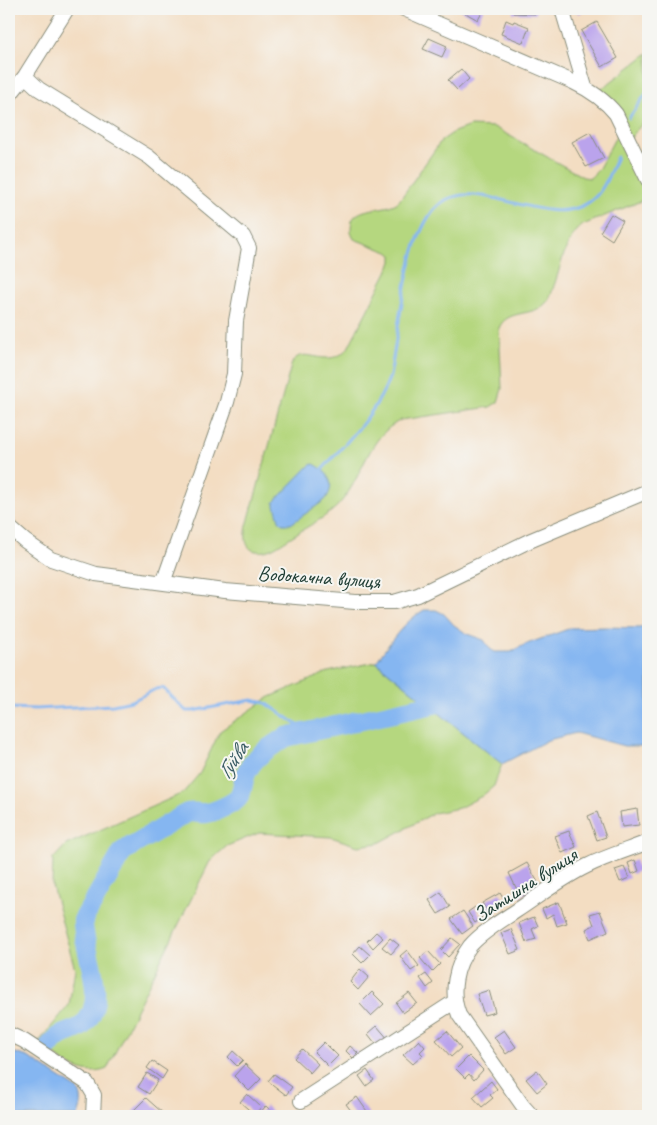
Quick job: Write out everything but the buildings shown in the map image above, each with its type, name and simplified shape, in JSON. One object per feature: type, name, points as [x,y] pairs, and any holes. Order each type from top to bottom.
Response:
[{"type":"street","points":[[9,96],[25,76],[68,9]]},
{"type":"street","points":[[404,9],[585,87],[603,100],[616,114],[648,180]]},
{"type":"street","points":[[562,9],[585,87]]},
{"type":"street","points":[[25,76],[39,90],[149,157],[243,236],[249,248],[236,321],[234,374],[228,402],[163,582]]},
{"type":"street","name":"Водокачна вулиця","points":[[9,527],[25,541],[52,559],[96,574],[224,591],[355,602],[394,602],[418,595],[529,541],[648,491]]},
{"type":"street","name":"Затишна вулиця","points":[[454,1002],[457,973],[463,957],[472,945],[490,928],[572,874],[589,865],[648,842]]},
{"type":"street","points":[[301,1101],[454,1002],[460,1015],[523,1106],[532,1116]]},
{"type":"street","points":[[9,1034],[24,1041],[87,1082],[94,1095],[93,1116]]},
{"type":"green space","points":[[648,53],[648,116],[629,140],[648,180],[648,198],[583,225],[568,244],[547,302],[540,308],[514,315],[503,322],[499,328],[502,389],[498,402],[490,407],[401,420],[390,427],[373,446],[349,491],[331,512],[270,549],[261,552],[249,548],[246,537],[247,526],[294,359],[305,355],[326,358],[334,357],[348,348],[392,262],[392,255],[388,252],[354,239],[351,227],[355,216],[366,211],[387,207],[399,201],[441,141],[454,132],[470,126],[494,127],[583,177],[590,178],[598,170],[622,125],[595,94]]},
{"type":"green space","points":[[376,662],[502,764],[494,786],[482,796],[459,808],[434,813],[379,843],[358,846],[331,837],[259,833],[227,846],[210,861],[107,1069],[88,1072],[79,1069],[62,1060],[38,1043],[69,1005],[75,969],[52,886],[53,859],[66,845],[183,793],[200,773],[220,731],[268,698],[328,672]]},
{"type":"water","points":[[314,464],[324,471],[330,480],[331,485],[328,495],[325,500],[291,524],[282,524],[274,502],[310,465]]},
{"type":"water","points":[[424,610],[436,610],[444,614],[454,625],[467,634],[484,640],[490,649],[495,652],[511,652],[524,645],[571,628],[640,628],[648,624],[648,746],[624,746],[576,733],[548,740],[502,764],[376,662],[403,627]]},
{"type":"water","points":[[9,1051],[28,1057],[77,1089],[81,1099],[78,1116],[9,1116]]},
{"type":"waterway","points":[[629,118],[648,91]]},
{"type":"waterway","points":[[320,472],[360,427],[384,390],[390,376],[409,268],[415,246],[432,212],[448,199],[466,195],[487,197],[554,211],[575,209],[597,195],[604,185],[617,157]]},
{"type":"waterway","points":[[9,708],[36,709],[113,705],[132,701],[156,689],[163,688],[186,711],[252,700],[266,703],[308,732]]},
{"type":"waterway","name":"Гуйва","points":[[48,1048],[58,1037],[78,1029],[91,1014],[95,1002],[95,989],[83,920],[123,851],[187,813],[203,813],[221,809],[238,799],[245,776],[252,763],[262,753],[286,737],[456,699]]}]
